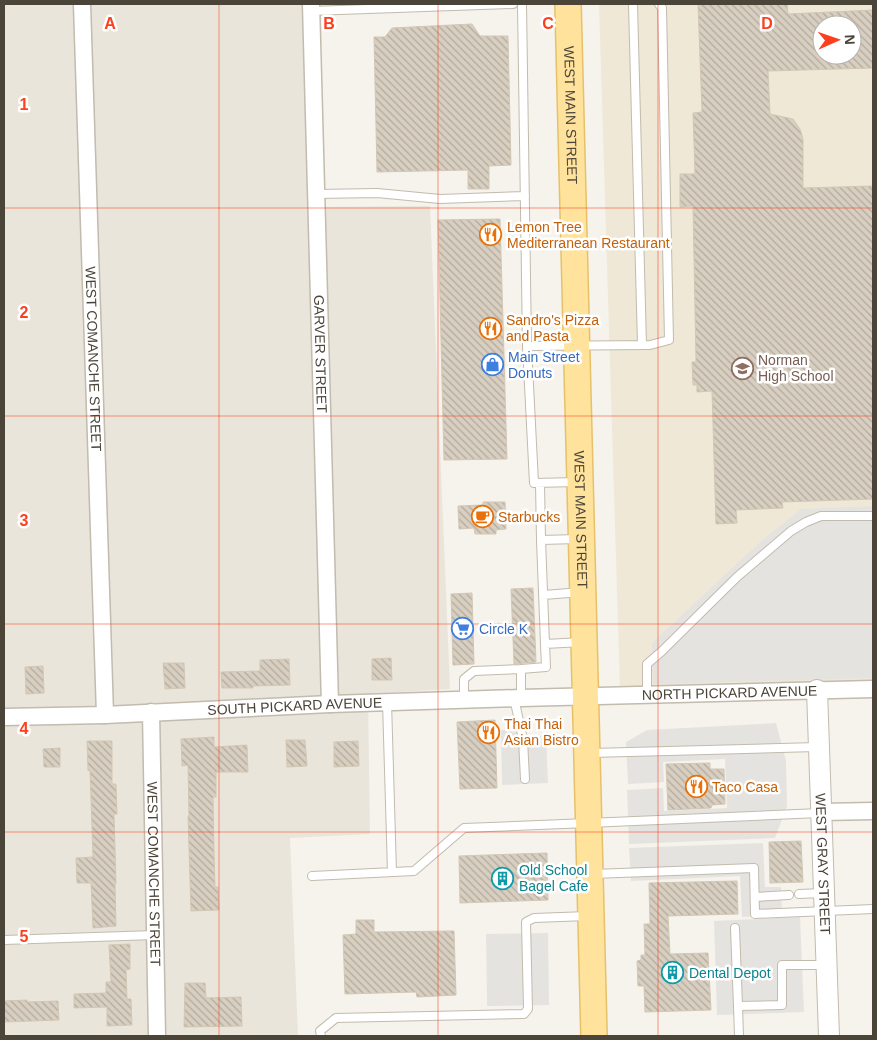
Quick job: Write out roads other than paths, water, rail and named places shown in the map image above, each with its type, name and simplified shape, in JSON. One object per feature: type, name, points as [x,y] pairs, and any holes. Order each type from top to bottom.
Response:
[{"type":"main road","name":"WEST MAIN STREET","points":[[568,4],[594,1036]]},
{"type":"street","name":"WEST COMANCHE STREET","points":[[82,4],[105,715]]},
{"type":"street","name":"GARVER STREET","points":[[311,7],[330,704]]},
{"type":"street","name":"NORTH PICKARD AVENUE","points":[[585,696],[873,689]]},
{"type":"street","name":"WEST GRAY STREET","points":[[817,690],[829,1036]]},
{"type":"street","name":"SOUTH PICKARD AVENUE","points":[[4,717],[105,715],[330,704],[585,696]]},
{"type":"street","name":"WEST COMANCHE STREET","points":[[151,712],[157,1036]]},
{"type":"street","points":[[822,812],[873,811]]},
{"type":"lane","points":[[311,7],[513,4]]},
{"type":"lane","points":[[522,4],[527,346],[534,483],[580,482]]},
{"type":"lane","points":[[632,4],[642,345]]},
{"type":"lane","points":[[527,346],[650,345],[669,340],[662,8],[659,4]]},
{"type":"lane","points":[[316,194],[377,193],[440,199],[525,196]]},
{"type":"lane","points":[[464,700],[464,679],[474,671],[546,667],[540,483]]},
{"type":"lane","points":[[647,695],[647,664],[737,577],[791,531],[821,516],[873,516]]},
{"type":"lane","points":[[541,540],[582,539]]},
{"type":"lane","points":[[544,595],[583,592]]},
{"type":"lane","points":[[545,644],[584,642]]},
{"type":"lane","points":[[521,669],[518,698],[525,779]]},
{"type":"lane","points":[[387,702],[392,872]]},
{"type":"lane","points":[[587,753],[819,746]]},
{"type":"lane","points":[[312,876],[414,871],[464,828],[588,824],[822,812]]},
{"type":"lane","points":[[590,874],[754,868],[755,914],[825,902]]},
{"type":"lane","points":[[799,894],[825,902],[873,909]]},
{"type":"lane","points":[[755,897],[788,895]]},
{"type":"lane","points":[[321,1036],[320,1031],[336,1018],[524,1014],[528,1009],[526,922],[534,918],[591,916]]},
{"type":"lane","points":[[735,928],[739,1036]]},
{"type":"lane","points":[[4,940],[155,935]]},
{"type":"lane","points":[[738,1006],[782,1005],[782,965],[827,965]]},
{"type":"place","name":"Lemon Tree Mediterranean Restaurant","points":[[491,235]]},
{"type":"place","name":"Sandro's Pizza and Pasta","points":[[490,328]]},
{"type":"place","name":"Main Street Donuts","points":[[492,365]]},
{"type":"place","name":"Norman High School","points":[[742,368]]},
{"type":"place","name":"Starbucks","points":[[482,517]]},
{"type":"place","name":"Circle K","points":[[463,629]]},
{"type":"place","name":"Thai Thai Asian Bistro","points":[[488,732]]},
{"type":"place","name":"Taco Casa","points":[[696,787]]},
{"type":"place","name":"Old School Bagel Cafe","points":[[503,878]]},
{"type":"place","name":"Dental Depot","points":[[673,973]]}]
